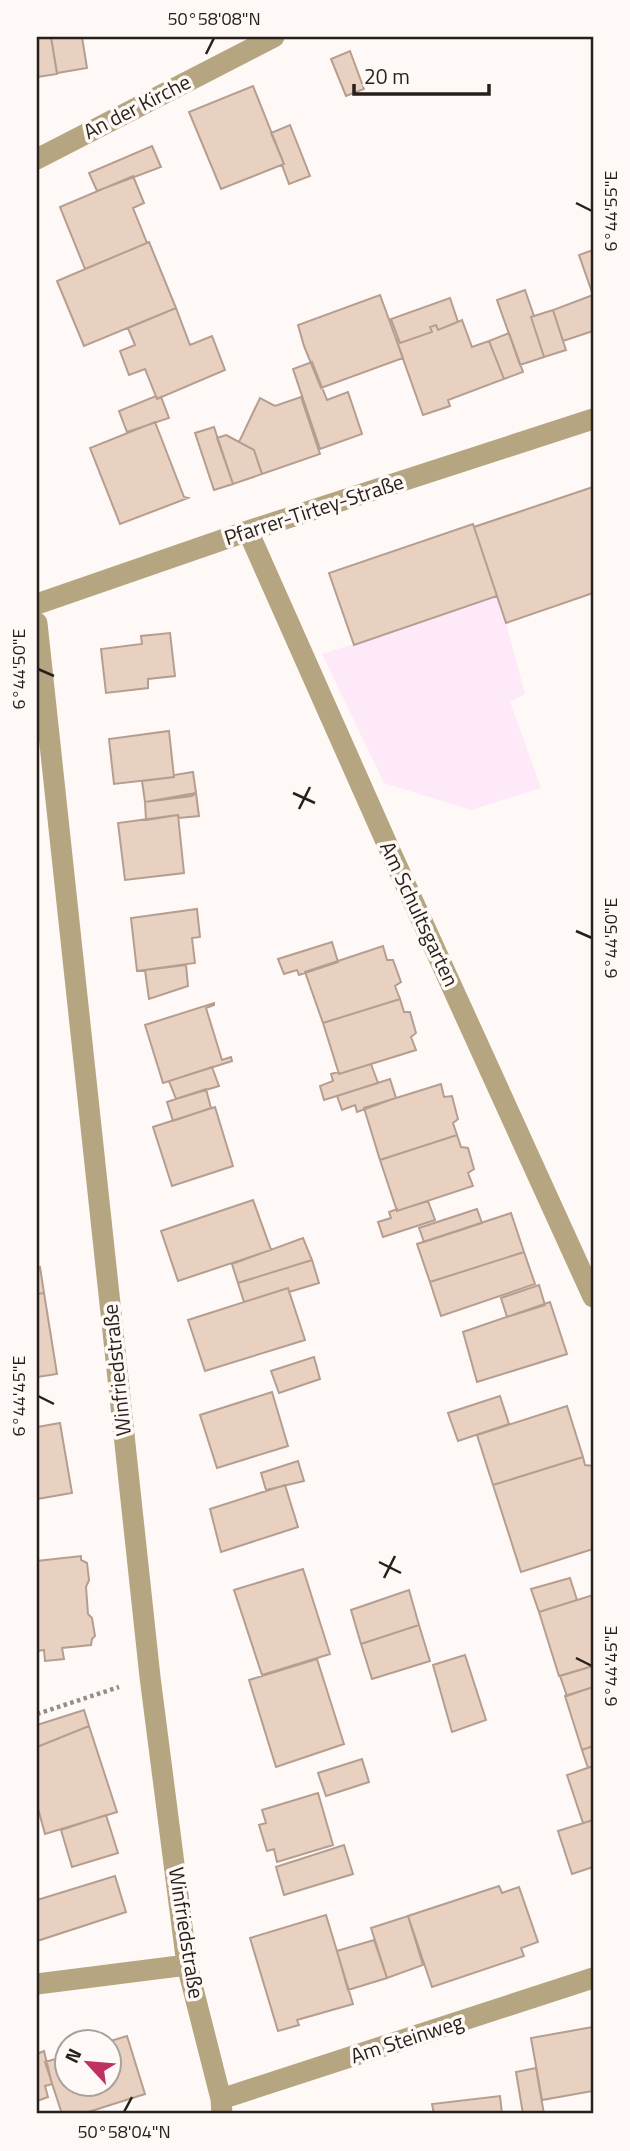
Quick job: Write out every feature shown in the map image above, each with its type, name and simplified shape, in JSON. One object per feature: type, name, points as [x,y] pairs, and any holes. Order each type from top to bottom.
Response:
[{"type":"street","name":"An der Kirche","points":[[37,159],[274,37]]},
{"type":"street","name":"Pfarrer-Tirtey-Straße","points":[[37,604],[248,531],[593,419]]},
{"type":"street","name":"Am Schultsgarten","points":[[248,531],[593,1297]]},
{"type":"street","name":"Winfriedstraße","points":[[37,622],[150,1677],[187,1965],[221,2106]]},
{"type":"street","points":[[37,1984],[187,1965]]},
{"type":"street","name":"Am Steinweg","points":[[221,2106],[593,1979]]},
{"type":"path","points":[[37,1714],[150,1677]]},
{"type":"shaded area","points":[[473,524],[506,623],[525,694],[510,702],[541,788],[471,810],[384,783],[322,654],[353,644],[329,573]]},
{"type":"building","points":[[37,37],[51,37],[57,74],[37,77]]},
{"type":"building","points":[[51,37],[82,37],[87,68],[57,73]]},
{"type":"building","points":[[350,51],[364,89],[346,96],[331,59]]},
{"type":"building","points":[[253,86],[284,164],[221,189],[189,112]]},
{"type":"building","points":[[290,125],[310,176],[289,184],[271,133]]},
{"type":"building","points":[[152,146],[161,167],[97,191],[89,173]]},
{"type":"building","points":[[133,176],[144,203],[133,208],[147,243],[85,269],[60,207]]},
{"type":"building","points":[[149,242],[176,308],[84,346],[57,281]]},
{"type":"building","points":[[593,250],[593,295],[579,255]]},
{"type":"building","points":[[525,290],[544,357],[520,365],[497,300]]},
{"type":"building","points":[[380,295],[403,358],[321,388],[298,325]]},
{"type":"building","points":[[593,295],[593,331],[563,341],[553,310]]},
{"type":"building","points":[[450,298],[458,322],[438,330],[436,325],[430,327],[432,332],[400,343],[391,319]]},
{"type":"building","points":[[176,308],[190,345],[212,336],[225,370],[157,399],[145,369],[129,375],[120,351],[135,345],[128,328]]},
{"type":"building","points":[[553,310],[566,350],[544,357],[531,317]]},
{"type":"building","points":[[462,320],[472,347],[489,341],[504,379],[448,400],[450,406],[423,415],[396,339],[398,338],[400,343],[432,332],[430,327],[436,325],[438,330]]},
{"type":"building","points":[[509,333],[523,372],[504,379],[489,341]]},
{"type":"building","points":[[312,362],[327,400],[348,392],[362,434],[320,449],[293,369]]},
{"type":"building","points":[[156,396],[157,399],[161,397],[169,418],[127,432],[119,411]]},
{"type":"building","points":[[301,397],[320,454],[262,474],[254,450],[239,442],[260,398],[275,406]]},
{"type":"building","points":[[155,422],[184,497],[188,498],[120,524],[90,448]]},
{"type":"building","points":[[214,427],[233,484],[214,490],[195,433]]},
{"type":"building","points":[[226,435],[254,450],[262,474],[233,484],[217,438]]},
{"type":"building","points":[[593,487],[593,593],[506,623],[474,527]]},
{"type":"building","points":[[473,524],[497,596],[354,645],[329,573]]},
{"type":"building","points":[[170,633],[175,676],[148,679],[148,688],[106,693],[101,649],[142,644],[141,636]]},
{"type":"building","points":[[169,731],[174,777],[114,784],[109,739]]},
{"type":"building","points":[[193,772],[196,793],[192,796],[145,802],[142,781]]},
{"type":"building","points":[[196,793],[199,816],[179,818],[178,815],[146,820],[145,802]]},
{"type":"building","points":[[178,815],[184,873],[125,880],[118,823]]},
{"type":"building","points":[[197,909],[200,937],[192,938],[195,963],[137,971],[131,918]]},
{"type":"building","points":[[332,942],[338,962],[299,975],[297,970],[284,974],[278,959]]},
{"type":"building","points":[[383,946],[387,960],[393,960],[401,982],[395,986],[400,999],[323,1023],[305,972]]},
{"type":"building","points":[[186,965],[188,986],[149,999],[145,970]]},
{"type":"building","points":[[400,999],[404,1012],[410,1012],[416,1033],[411,1037],[416,1050],[339,1074],[323,1023]]},
{"type":"building","points":[[214,1003],[206,1008],[222,1060],[231,1057],[232,1061],[163,1083],[145,1025]]},
{"type":"building","points":[[371,1064],[378,1083],[324,1100],[320,1086],[333,1081],[331,1074]]},
{"type":"building","points":[[212,1067],[219,1086],[176,1099],[169,1081]]},
{"type":"building","points":[[390,1079],[396,1098],[357,1112],[355,1105],[342,1110],[337,1096]]},
{"type":"building","points":[[441,1084],[444,1097],[452,1096],[458,1119],[453,1123],[457,1135],[380,1160],[364,1108]]},
{"type":"building","points":[[206,1089],[211,1108],[173,1121],[167,1102]]},
{"type":"building","points":[[215,1107],[233,1166],[172,1186],[153,1127]]},
{"type":"building","points":[[457,1135],[461,1147],[468,1148],[474,1169],[468,1173],[473,1186],[397,1211],[380,1160]]},
{"type":"building","points":[[253,1200],[271,1250],[178,1281],[161,1231]]},
{"type":"building","points":[[428,1201],[435,1220],[383,1237],[378,1222],[391,1218],[389,1212]]},
{"type":"building","points":[[477,1209],[482,1223],[424,1242],[419,1228]]},
{"type":"building","points":[[511,1213],[524,1252],[430,1282],[417,1244]]},
{"type":"building","points":[[303,1238],[312,1260],[238,1283],[232,1264]]},
{"type":"building","points":[[524,1252],[535,1284],[441,1316],[430,1282]]},
{"type":"building","points":[[312,1260],[319,1283],[289,1292],[288,1288],[244,1302],[238,1283]]},
{"type":"building","points":[[40,1267],[44,1293],[37,1294],[37,1268]]},
{"type":"building","points":[[539,1285],[545,1305],[507,1317],[501,1298]]},
{"type":"building","points":[[288,1288],[305,1340],[205,1371],[188,1320]]},
{"type":"building","points":[[44,1293],[57,1374],[37,1377],[37,1294]]},
{"type":"building","points":[[550,1302],[567,1354],[477,1382],[463,1332]]},
{"type":"building","points":[[314,1357],[320,1379],[279,1393],[271,1371]]},
{"type":"building","points":[[272,1392],[288,1446],[217,1468],[200,1415]]},
{"type":"building","points":[[500,1396],[509,1424],[458,1441],[448,1413]]},
{"type":"building","points":[[567,1406],[583,1457],[493,1485],[477,1435]]},
{"type":"building","points":[[60,1423],[72,1493],[37,1499],[37,1427]]},
{"type":"building","points":[[583,1457],[585,1465],[593,1466],[593,1549],[521,1572],[493,1485]]},
{"type":"building","points":[[298,1461],[304,1481],[266,1490],[261,1473]]},
{"type":"building","points":[[285,1485],[298,1527],[221,1552],[210,1509]]},
{"type":"building","points":[[81,1556],[81,1560],[87,1563],[88,1614],[92,1618],[95,1636],[91,1645],[62,1648],[64,1659],[45,1661],[44,1650],[37,1651],[37,1561]]},
{"type":"building","points":[[303,1569],[330,1654],[262,1675],[234,1590]]},
{"type":"building","points":[[570,1578],[577,1600],[539,1612],[531,1589]]},
{"type":"building","points":[[409,1590],[419,1625],[361,1644],[351,1610]]},
{"type":"building","points":[[593,1595],[593,1666],[559,1676],[539,1612]]},
{"type":"building","points":[[419,1625],[430,1661],[372,1679],[361,1644]]},
{"type":"building","points":[[465,1655],[486,1720],[452,1732],[433,1665]]},
{"type":"building","points":[[317,1659],[344,1744],[276,1767],[249,1680]]},
{"type":"building","points":[[593,1666],[593,1687],[567,1696],[560,1676]]},
{"type":"building","points":[[593,1687],[593,1746],[582,1750],[565,1696]]},
{"type":"building","points":[[84,1710],[89,1726],[37,1747],[37,1725]]},
{"type":"building","points":[[89,1726],[117,1812],[45,1834],[37,1805],[37,1747]]},
{"type":"building","points":[[593,1746],[593,1766],[588,1768],[582,1750]]},
{"type":"building","points":[[362,1759],[369,1782],[326,1796],[318,1773]]},
{"type":"building","points":[[593,1766],[593,1820],[583,1823],[567,1775]]},
{"type":"building","points":[[318,1793],[333,1845],[277,1862],[274,1849],[267,1851],[259,1825],[266,1823],[262,1810]]},
{"type":"building","points":[[106,1815],[118,1853],[72,1867],[61,1830]]},
{"type":"building","points":[[593,1820],[593,1867],[572,1874],[558,1831]]},
{"type":"building","points":[[344,1845],[353,1874],[284,1895],[276,1867]]},
{"type":"building","points":[[115,1876],[126,1912],[37,1941],[37,1900]]},
{"type":"building","points":[[499,1886],[502,1893],[519,1887],[538,1942],[521,1948],[524,1956],[432,1987],[408,1916]]},
{"type":"building","points":[[326,1915],[353,2004],[297,2020],[299,2025],[278,2031],[250,1938]]},
{"type":"building","points":[[408,1916],[423,1965],[387,1978],[371,1928]]},
{"type":"building","points":[[374,1940],[387,1978],[348,1990],[337,1951]]},
{"type":"building","points":[[593,2027],[593,2091],[542,2100],[531,2038]]},
{"type":"building","points":[[127,2036],[145,2094],[82,2114],[62,2114],[57,2098],[122,2098],[122,2038]]},
{"type":"building","points":[[44,2051],[52,2084],[45,2086],[48,2097],[37,2101],[37,2054]]},
{"type":"building","points":[[52,2060],[52,2083],[45,2062]]},
{"type":"building","points":[[536,2068],[544,2114],[523,2114],[516,2072]]},
{"type":"building","points":[[500,2096],[502,2114],[434,2114],[432,2104]]}]
